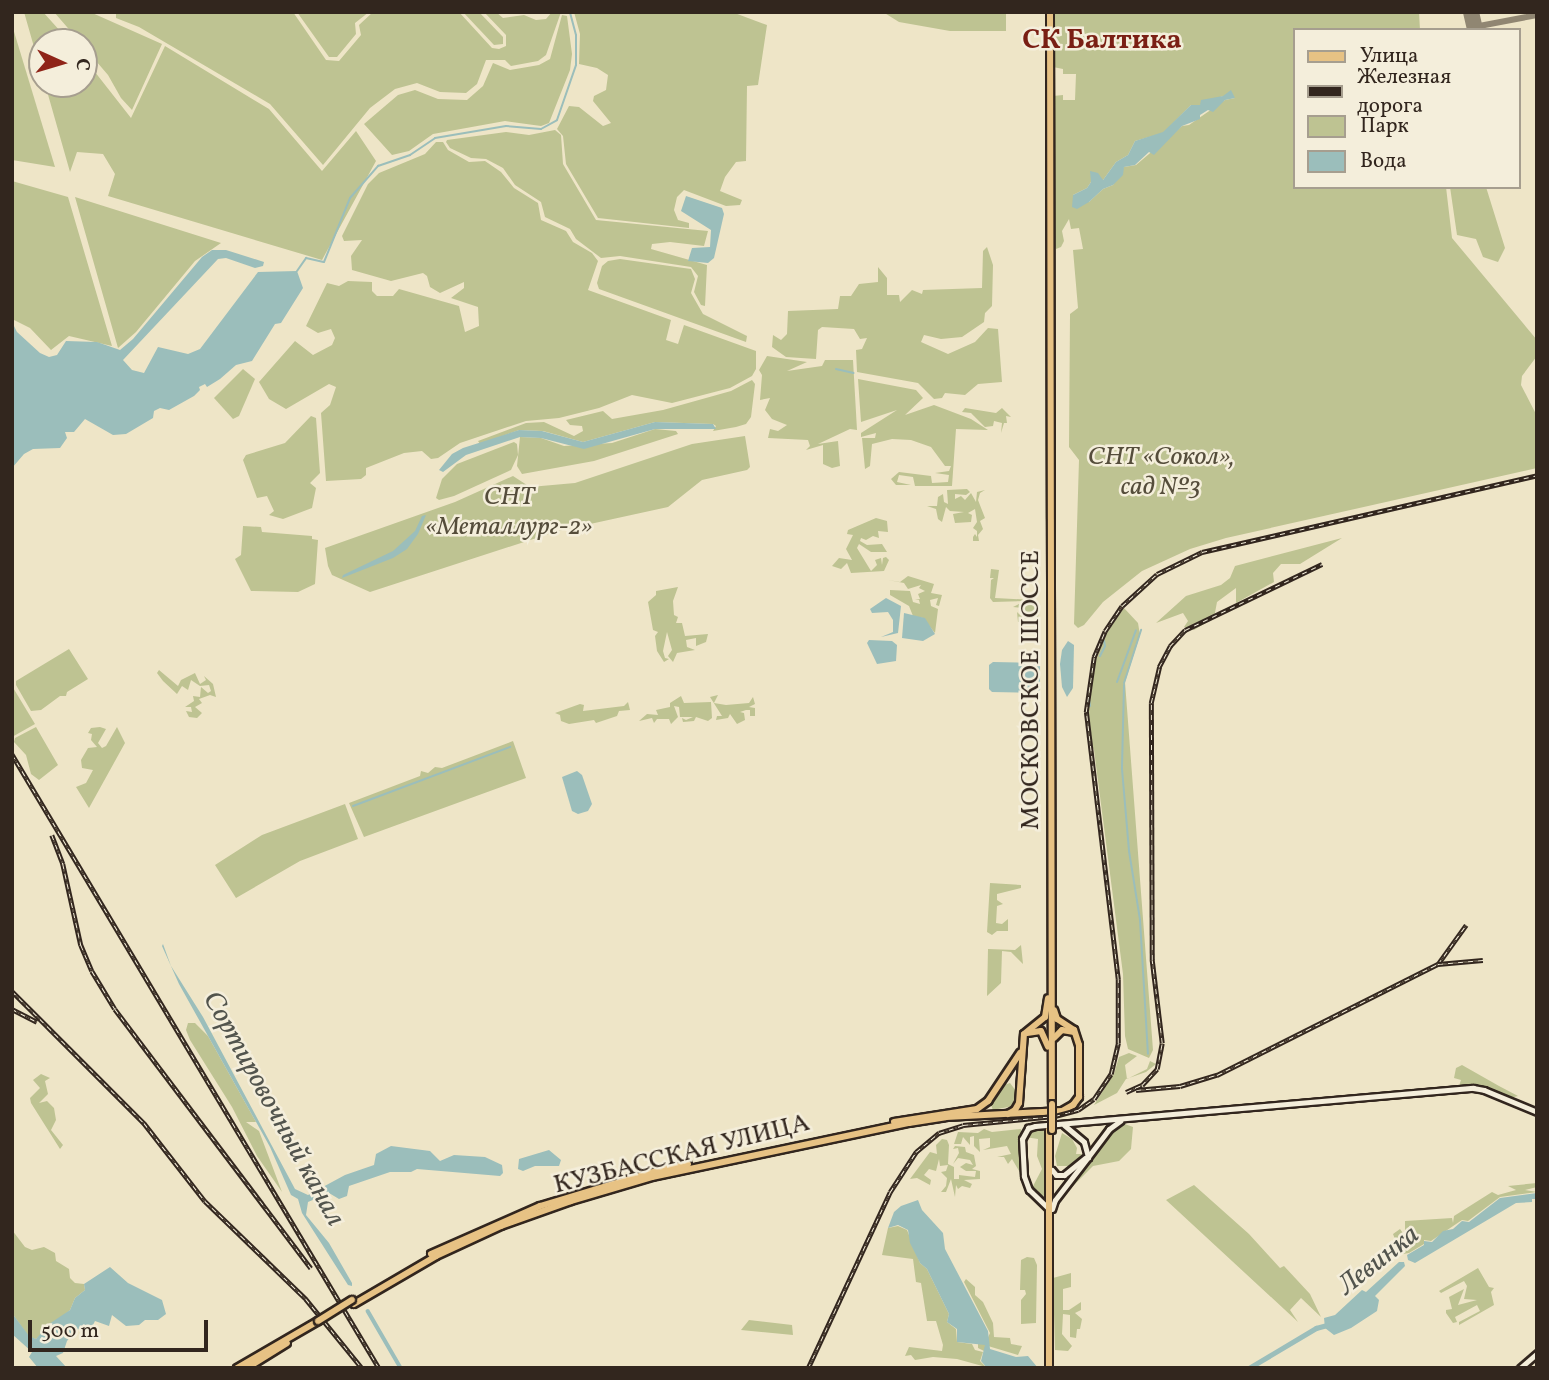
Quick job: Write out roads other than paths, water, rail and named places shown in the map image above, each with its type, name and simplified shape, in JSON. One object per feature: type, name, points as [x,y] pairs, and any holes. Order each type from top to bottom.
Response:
[{"type":"main road","name":"МОСКОВСКОЕ ШОССЕ","points":[[1048,12],[1051,1368]]},
{"type":"main road","points":[[1020,1054],[988,1101],[989,1111],[1002,1115],[1016,1110],[1019,1103],[1023,1036],[1045,1017],[1050,998]]},
{"type":"main road","points":[[1050,998],[1056,1017],[1074,1030],[1078,1038]]},
{"type":"main road","points":[[1050,1047],[1059,1031],[1069,1030],[1078,1038]]},
{"type":"main road","points":[[1023,1036],[1030,1031],[1041,1031],[1050,1047]]},
{"type":"main road","name":"КУЗБАССКАЯ УЛИЦА","points":[[353,1302],[436,1256],[491,1231],[600,1192],[690,1168],[888,1127],[946,1117],[1062,1111],[1077,1101],[1078,1038]]},
{"type":"main road","points":[[1004,1080],[1014,1082],[1019,1090]]},
{"type":"main road","points":[[1127,1119],[1113,1126],[1104,1136],[1051,1209],[1029,1190],[1024,1176],[1023,1135],[1035,1126],[1473,1088],[1537,1112]]},
{"type":"main road","name":"КУЗБАССКАЯ УЛИЦА","points":[[353,1302],[461,1238],[565,1198],[654,1171],[904,1119],[971,1110],[988,1101]]},
{"type":"main road","points":[[1019,1103],[1023,1109],[1038,1114]]},
{"type":"main road","points":[[1095,1121],[1104,1126],[1104,1136]]},
{"type":"main road","points":[[1078,1135],[1077,1128],[1084,1122]]},
{"type":"main road","points":[[1062,1124],[1084,1142],[1087,1157]]},
{"type":"main road","name":"МОСКОВСКОЕ ШОССЕ","points":[[1051,1130],[1051,1209]]},
{"type":"main road","points":[[1084,1142],[1099,1142]]},
{"type":"main road","points":[[1052,1170],[1056,1175],[1064,1175],[1087,1157]]},
{"type":"main road","points":[[1038,1198],[1047,1197],[1049,1188]]},
{"type":"main road","points":[[237,1368],[353,1302]]},
{"type":"main road","points":[[247,1368],[319,1322]]},
{"type":"main road","points":[[1520,1368],[1537,1353]]},
{"type":"water","points":[[1231,90],[1235,98],[1225,100],[1213,112],[1208,110],[1200,115],[1200,119],[1182,126],[1154,155],[1149,152],[1135,165],[1124,167],[1123,175],[1113,185],[1103,189],[1077,209],[1072,207],[1073,195],[1087,188],[1091,182],[1090,171],[1098,173],[1103,180],[1116,162],[1128,155],[1135,141],[1163,132],[1191,105],[1200,105],[1201,100],[1223,96]]},
{"type":"water","points":[[686,196],[722,208],[724,214],[714,258],[708,263],[688,261],[692,248],[710,247],[711,230],[681,211]]},
{"type":"water","points":[[212,250],[226,250],[264,262],[263,266],[255,268],[226,258],[218,259],[123,360],[132,370],[144,373],[158,347],[188,354],[200,349],[258,272],[297,271],[303,288],[281,323],[275,324],[252,361],[236,365],[220,379],[207,387],[205,384],[199,387],[200,390],[194,396],[169,410],[160,408],[154,411],[153,418],[126,434],[113,435],[85,419],[74,432],[65,432],[67,438],[60,448],[33,449],[24,454],[12,468],[12,322],[17,332],[40,353],[49,357],[57,355],[66,341],[97,342],[120,350],[133,339],[202,257]]},
{"type":"water","points":[[655,422],[713,424],[716,429],[655,429],[584,449],[541,438],[520,437],[466,455],[443,472],[439,470],[452,454],[463,448],[519,430],[542,431],[583,442]]},
{"type":"water","points":[[426,515],[418,534],[407,549],[393,558],[342,578],[343,575],[393,551],[415,531],[422,516]]},
{"type":"water","points":[[886,598],[901,606],[898,633],[881,637],[893,632],[893,620],[888,612],[872,613],[870,609]]},
{"type":"water","points":[[904,613],[925,618],[935,634],[923,641],[902,638]]},
{"type":"water","points":[[869,640],[892,641],[897,645],[896,661],[877,664],[867,643]]},
{"type":"water","points":[[1068,641],[1074,645],[1073,688],[1067,697],[1062,687],[1060,664],[1062,650]]},
{"type":"water","points":[[993,662],[1037,663],[1040,666],[1040,690],[1037,693],[992,692],[989,689],[989,665]]},
{"type":"water","points":[[577,771],[582,775],[592,804],[588,811],[578,814],[572,811],[562,777]]},
{"type":"water","points":[[163,944],[171,966],[203,1017],[295,1189],[308,1195],[345,1175],[374,1165],[376,1154],[391,1146],[430,1151],[440,1161],[454,1155],[485,1157],[502,1165],[503,1173],[500,1176],[417,1169],[411,1172],[390,1172],[349,1186],[347,1196],[339,1199],[329,1193],[308,1202],[306,1215],[329,1243],[352,1283],[352,1286],[348,1285],[302,1213],[298,1199],[291,1195],[270,1147],[179,984],[162,946]]},
{"type":"water","points":[[549,1150],[561,1160],[559,1166],[535,1166],[523,1171],[518,1169],[519,1159]]},
{"type":"water","points":[[1537,1193],[1537,1199],[1532,1199],[1532,1202],[1516,1203],[1415,1263],[1408,1260],[1407,1255],[1424,1245],[1424,1241],[1432,1242],[1443,1231],[1453,1229],[1462,1221],[1469,1222],[1500,1198]]},
{"type":"water","points":[[918,1200],[922,1210],[943,1233],[945,1249],[988,1331],[990,1349],[1016,1357],[1028,1356],[1038,1368],[987,1368],[981,1361],[985,1345],[957,1342],[957,1329],[947,1322],[949,1314],[927,1269],[920,1263],[910,1243],[908,1230],[898,1225],[888,1228],[894,1212],[901,1206]]},
{"type":"water","points":[[1399,1262],[1404,1262],[1405,1266],[1375,1296],[1379,1300],[1377,1311],[1351,1328],[1334,1335],[1325,1328],[1324,1318],[1335,1315],[1362,1290],[1366,1292]]},
{"type":"water","points":[[110,1267],[128,1283],[162,1300],[166,1314],[158,1320],[145,1320],[139,1325],[126,1326],[112,1315],[109,1326],[95,1321],[93,1325],[76,1330],[67,1341],[63,1353],[56,1356],[67,1368],[38,1368],[29,1357],[32,1352],[12,1334],[12,1313],[29,1336],[36,1339],[49,1324],[70,1310],[75,1298],[85,1290],[84,1284]]},
{"type":"waterway","points":[[297,271],[306,258],[324,262],[350,198],[378,166],[410,155],[435,138],[506,126],[541,129],[557,120],[576,65],[576,35],[570,12]]},
{"type":"waterway","points":[[836,369],[854,373]]},
{"type":"waterway","points":[[1117,682],[1136,630]]},
{"type":"waterway","points":[[1124,683],[1141,630]]},
{"type":"waterway","points":[[1100,656],[1105,646],[1104,641]]},
{"type":"waterway","points":[[1124,685],[1122,769],[1129,851],[1140,920],[1148,1054]]},
{"type":"waterway","points":[[1089,699],[1090,706]]},
{"type":"waterway","points":[[353,806],[510,747]]},
{"type":"waterway","name":"Сортировочный канал","points":[[368,1311],[401,1368]]},
{"type":"waterway","name":"Левинка","points":[[1249,1368],[1316,1328],[1327,1325]]},
{"type":"railway","points":[[808,1368],[890,1192],[916,1152],[939,1133],[963,1125],[1055,1116],[1078,1110],[1094,1099],[1111,1074],[1118,1043],[1118,979],[1086,712],[1094,657],[1105,631],[1122,606],[1157,574],[1202,552],[1537,475]]},
{"type":"railway","points":[[1126,1092],[1142,1085],[1157,1069],[1162,1043],[1152,960],[1151,703],[1159,667],[1170,646],[1185,630],[1322,564]]},
{"type":"railway","points":[[12,754],[379,1368]]},
{"type":"railway","points":[[52,835],[63,864],[81,945],[92,971],[115,1009],[311,1268]]},
{"type":"railway","points":[[1438,964],[1466,925]]},
{"type":"railway","points":[[1136,1090],[1180,1086],[1217,1075],[1438,964],[1483,960]]},
{"type":"railway","points":[[12,991],[144,1123],[205,1201],[306,1299],[362,1368]]},
{"type":"railway","points":[[12,1009],[37,1022]]},
{"type":"district","name":"СК Балтика","points":[[1102,41]]},
{"type":"park label","name":"СНТ «Сокол», сад №3","points":[[1161,473]]},
{"type":"park label","name":"СНТ «Металлург-2»","points":[[509,513]]}]
